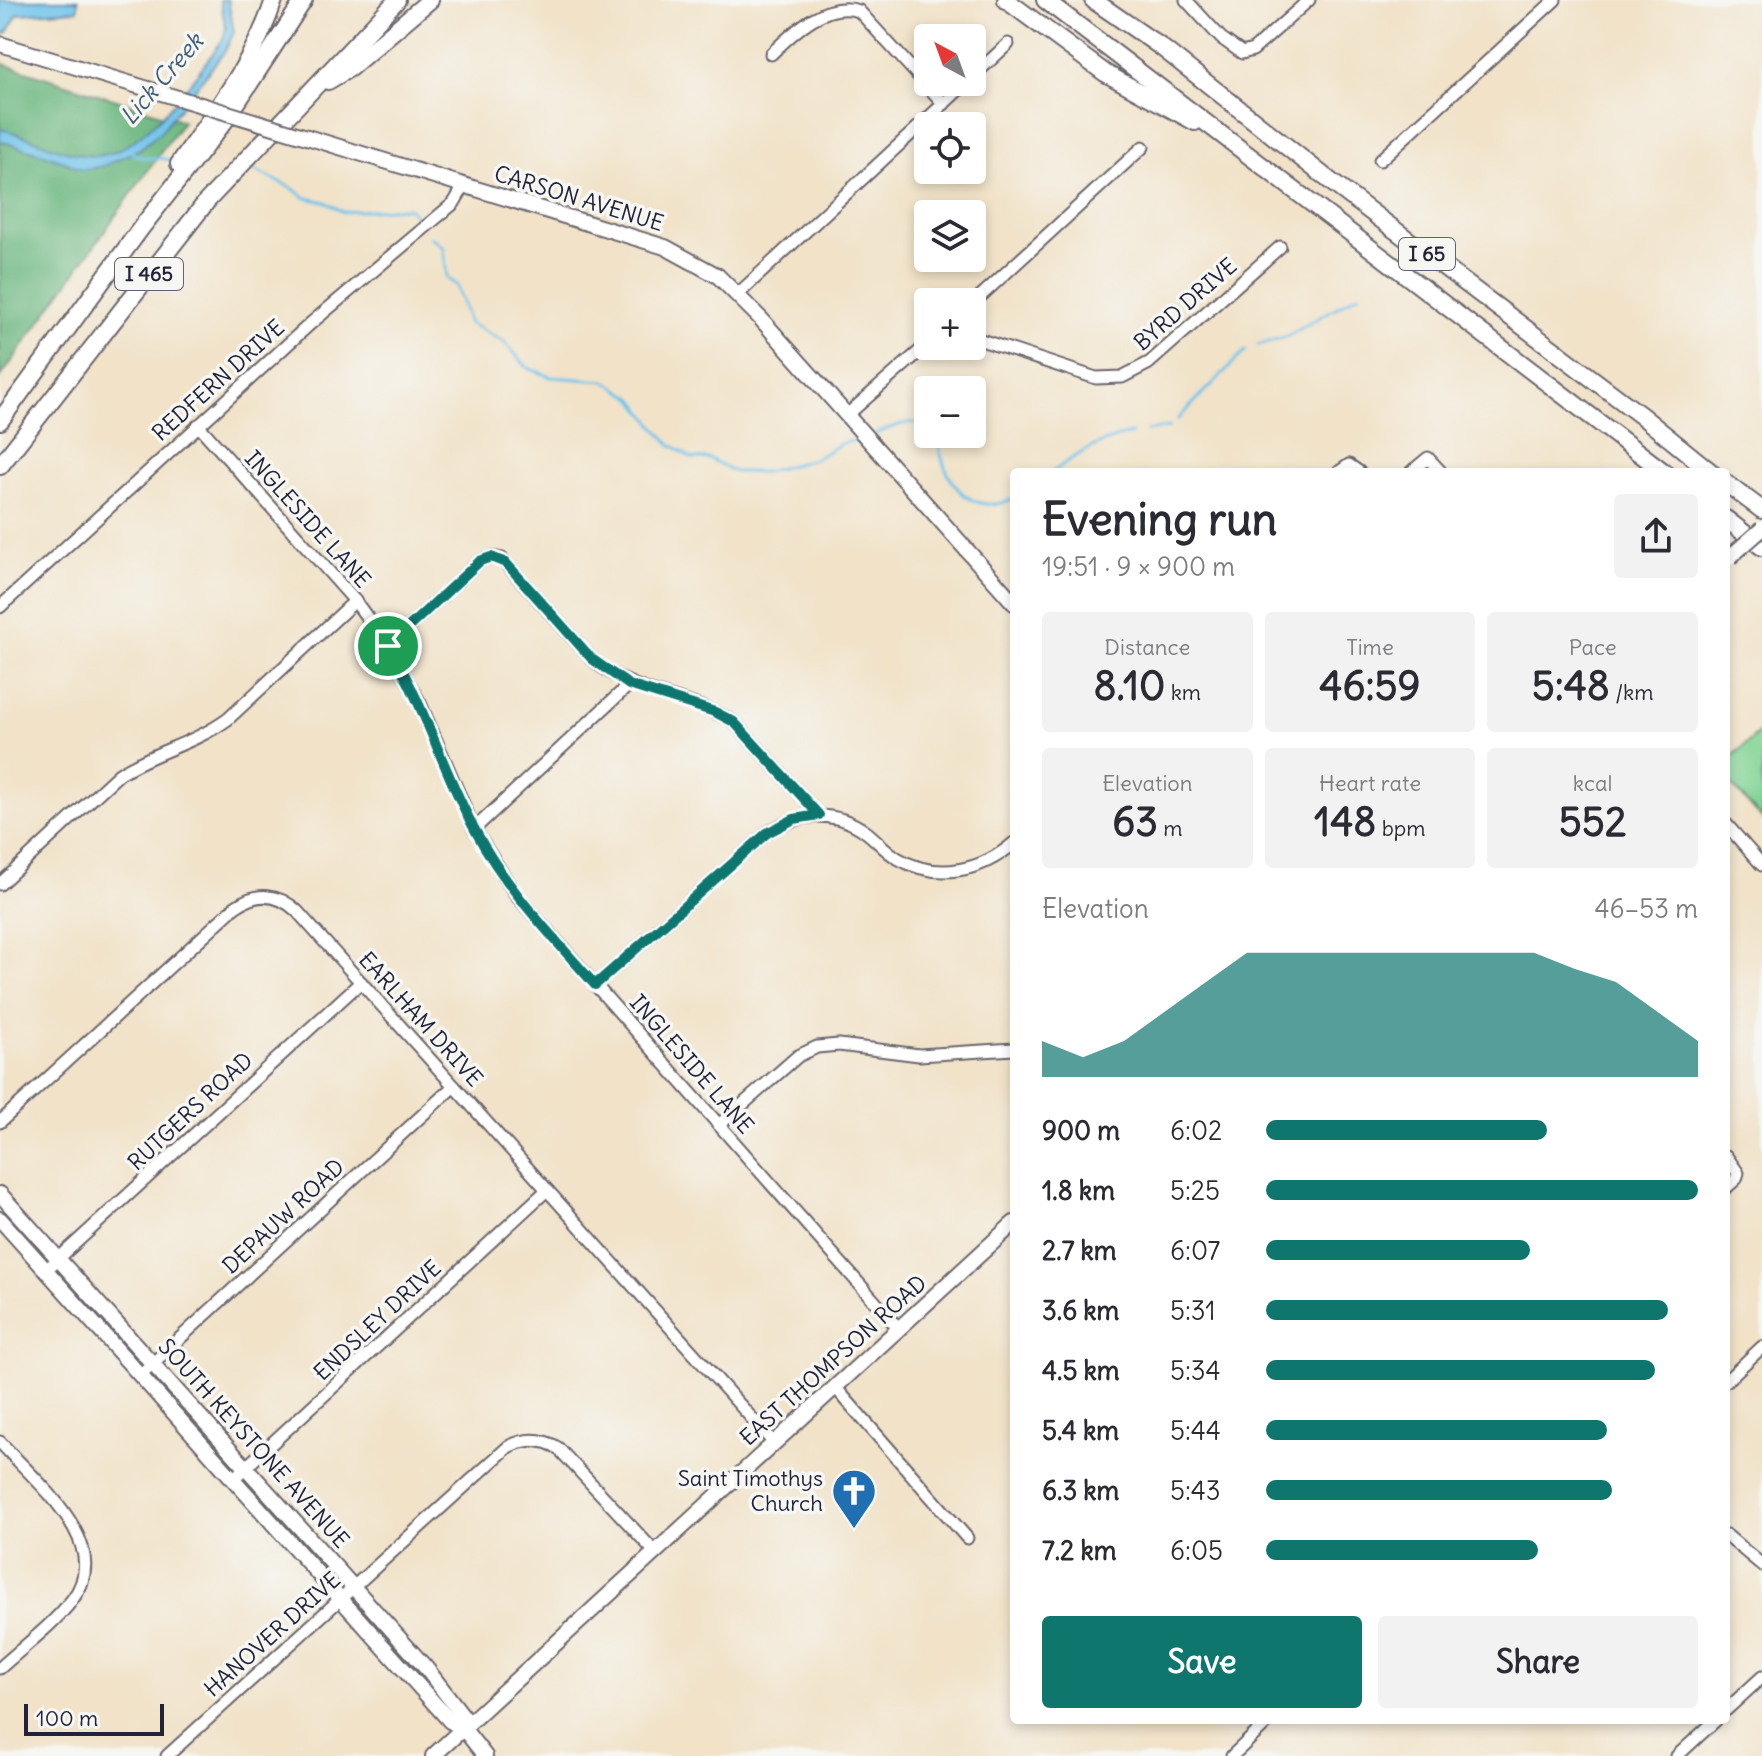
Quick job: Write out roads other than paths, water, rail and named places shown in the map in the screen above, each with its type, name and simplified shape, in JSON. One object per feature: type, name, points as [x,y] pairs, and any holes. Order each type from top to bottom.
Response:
[{"type":"highway","points":[[141,228],[232,85],[257,41],[274,0]]},
{"type":"highway","name":"I 465","points":[[0,421],[141,228],[227,118],[304,0]]},
{"type":"highway","name":"I 465","points":[[0,466],[225,180],[397,0]]},
{"type":"highway","points":[[310,91],[350,68],[430,0]]},
{"type":"highway","points":[[1006,0],[1105,73],[1221,136]]},
{"type":"highway","points":[[1024,0],[1154,100]]},
{"type":"highway","name":"I 65","points":[[1045,0],[1659,468]]},
{"type":"highway","name":"I 65","points":[[1093,0],[1161,47],[1334,184],[1706,468]]},
{"type":"highway","points":[[1111,0],[1131,15],[1161,47]]},
{"type":"highway","points":[[1730,486],[1762,510]]},
{"type":"highway","points":[[1730,522],[1762,547]]},
{"type":"main road","name":"CARSON AVENUE","points":[[0,44],[665,247],[707,269],[738,294],[1010,598]]},
{"type":"main road","points":[[1730,557],[1762,529]]},
{"type":"main road","name":"SOUTH KEYSTONE AVENUE","points":[[0,1194],[353,1587],[449,1698],[463,1716],[463,1728]]},
{"type":"main road","name":"SOUTH KEYSTONE AVENUE","points":[[0,1219],[450,1721],[463,1728],[485,1756]]},
{"type":"main road","name":"EAST THOMPSON ROAD","points":[[433,1756],[1010,1227]]},
{"type":"street","points":[[1186,0],[1221,38],[1235,50],[1244,53],[1253,50],[1309,0]]},
{"type":"street","points":[[1380,160],[1555,0]]},
{"type":"street","points":[[771,54],[825,5],[845,4],[859,11],[944,104]]},
{"type":"street","points":[[986,64],[1008,44]]},
{"type":"street","points":[[738,294],[952,96]]},
{"type":"street","points":[[986,291],[1143,147]]},
{"type":"street","name":"REDFERN DRIVE","points":[[0,607],[310,324],[454,203],[464,186]]},
{"type":"street","name":"BYRD DRIVE","points":[[986,342],[1096,378],[1122,377],[1149,363],[1280,247]]},
{"type":"street","points":[[847,415],[914,356]]},
{"type":"street","name":"INGLESIDE LANE","points":[[198,425],[355,601],[388,646],[420,703],[474,829],[516,895],[899,1329]]},
{"type":"street","points":[[1416,468],[1428,458],[1437,468]]},
{"type":"street","points":[[388,646],[480,561],[494,557],[506,563],[592,659],[629,685],[715,712],[734,722],[819,815]]},
{"type":"street","points":[[0,884],[119,774],[140,761],[194,739],[228,719],[355,601]]},
{"type":"street","points":[[474,829],[629,685]]},
{"type":"street","points":[[595,985],[767,833],[794,819],[819,815],[856,825],[901,860],[933,870],[959,870],[976,866],[1010,846]]},
{"type":"street","points":[[1730,829],[1762,865]]},
{"type":"street","name":"EARLHAM DRIVE","points":[[0,1122],[246,899],[267,896],[291,905],[774,1443]]},
{"type":"street","name":"RUTGERS ROAD","points":[[46,1270],[361,982]]},
{"type":"street","points":[[719,1125],[798,1056],[817,1047],[839,1045],[919,1055],[1010,1049]]},
{"type":"street","name":"DEPAUW ROAD","points":[[140,1375],[454,1086]]},
{"type":"street","points":[[1730,1162],[1738,1173],[1730,1184]]},
{"type":"street","name":"ENDSLEY DRIVE","points":[[233,1479],[547,1190]]},
{"type":"street","points":[[1730,1377],[1762,1347]]},
{"type":"street","points":[[835,1387],[967,1538]]},
{"type":"street","name":"HANOVER DRIVE","points":[[167,1756],[508,1447],[529,1440],[551,1444],[562,1451],[655,1552]]},
{"type":"street","points":[[0,1442],[69,1519],[79,1535],[86,1558],[85,1575],[74,1598],[0,1668]]},
{"type":"street","points":[[1730,1538],[1762,1565]]},
{"type":"street","points":[[1730,1706],[1762,1677]]},
{"type":"street","points":[[1232,1756],[1266,1724]]},
{"type":"street","points":[[1677,1756],[1712,1724]]},
{"type":"water","points":[[0,0],[78,0],[78,10],[18,14],[6,34],[0,32]]},
{"type":"water","name":"Lick Creek","points":[[220,0],[228,0],[234,32],[225,51],[161,131],[140,149],[104,166],[83,170],[0,141],[0,129],[72,153],[95,156],[113,152],[131,142],[167,111],[223,39],[226,28]]},
{"type":"waterway","points":[[129,150],[140,157],[169,160]]},
{"type":"waterway","points":[[254,170],[306,198],[326,202],[343,212],[405,208],[410,209],[419,221]]},
{"type":"waterway","points":[[431,237],[444,248],[447,278],[457,286],[469,323],[504,342],[528,368],[551,377],[605,381],[633,398],[669,443],[691,458],[710,459],[735,472],[765,472],[815,459],[842,443],[858,440]]},
{"type":"waterway","points":[[1258,345],[1288,336],[1359,294]]},
{"type":"waterway","points":[[1178,419],[1246,350]]},
{"type":"waterway","points":[[875,434],[894,426],[914,423]]},
{"type":"waterway","points":[[1147,431],[1169,427]]},
{"type":"waterway","points":[[1059,468],[1090,448],[1132,434]]},
{"type":"waterway","points":[[940,448],[951,478],[969,498],[997,504],[1010,500]]},
{"type":"place","name":"Saint Timothys Church","points":[[854,1530]]}]
